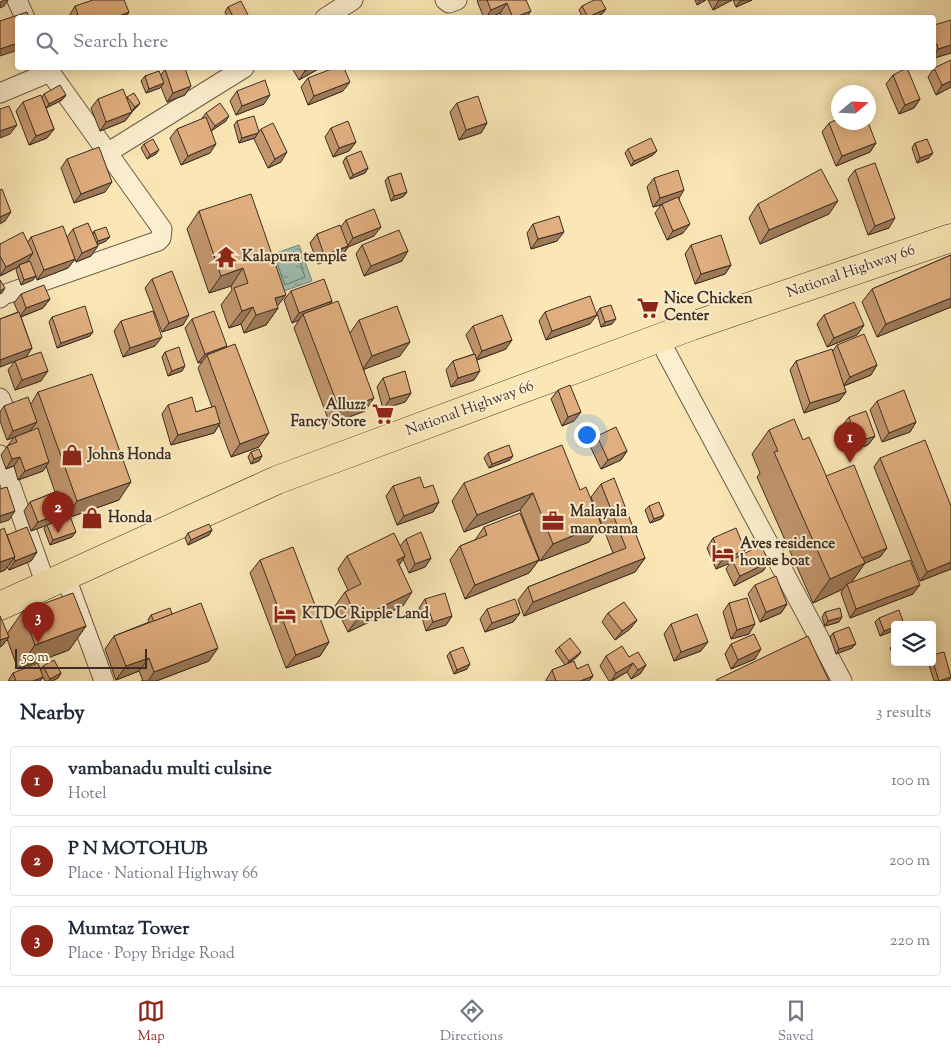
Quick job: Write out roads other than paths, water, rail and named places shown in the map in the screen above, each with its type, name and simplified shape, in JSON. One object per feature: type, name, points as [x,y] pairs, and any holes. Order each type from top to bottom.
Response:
[{"type":"main road","name":"National Highway 66","points":[[0,606],[277,480],[659,339],[951,238]]},
{"type":"street","points":[[16,0],[24,15]]},
{"type":"street","points":[[330,15],[353,0]]},
{"type":"street","points":[[445,0],[449,3],[457,0]]},
{"type":"street","points":[[0,93],[49,70],[162,229],[161,238],[3,295],[0,298]]},
{"type":"street","points":[[107,153],[241,70]]},
{"type":"street","points":[[659,339],[842,681]]},
{"type":"street","points":[[0,398],[4,407],[0,409]]},
{"type":"street","points":[[0,455],[104,681]]},
{"type":"water","points":[[299,245],[312,281],[281,292],[268,256]]},
{"type":"place","name":"Kalapura temple","points":[[226,257]]},
{"type":"place","name":"Nice Chicken Center","points":[[648,308]]},
{"type":"place","name":"Alluzz Fancy Store","points":[[383,414]]},
{"type":"place","name":"Johns Honda","points":[[72,455]]},
{"type":"place","name":"vambanadu multi culsine","points":[[850,463]]},
{"type":"place","name":"Honda","points":[[92,518]]},
{"type":"place","name":"Malayala manorama","points":[[553,521]]},
{"type":"place","name":"P N MOTOHUB","points":[[58,533]]},
{"type":"place","name":"Aves residence house boat","points":[[723,553]]},
{"type":"place","name":"KTDC Ripple Land","points":[[285,614]]},
{"type":"place","name":"Mumtaz Tower","points":[[38,643]]}]
